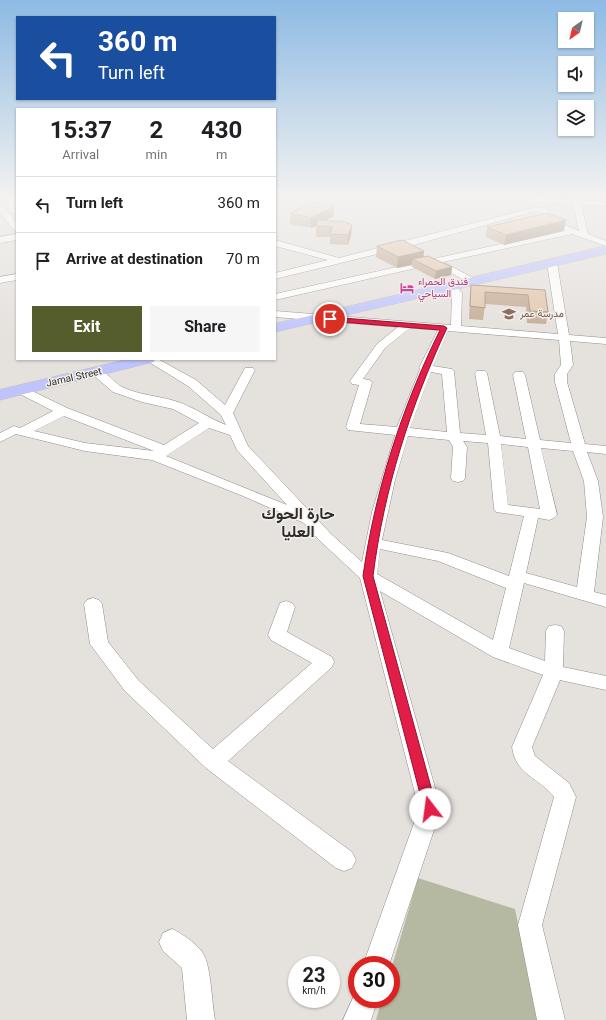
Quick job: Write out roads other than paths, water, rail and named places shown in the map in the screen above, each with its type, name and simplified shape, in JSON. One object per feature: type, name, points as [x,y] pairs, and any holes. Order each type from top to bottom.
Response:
[{"type":"main road","points":[[276,320],[468,279],[552,263],[606,246]]},
{"type":"main road","points":[[276,328],[451,286],[468,279],[606,246]]},
{"type":"main road","name":"Jamal Street","points":[[0,386],[114,360]]},
{"type":"main road","name":"Jamal Street","points":[[0,395],[145,360]]},
{"type":"street","points":[[277,244],[338,260]]},
{"type":"street","points":[[276,276],[407,244]]},
{"type":"street","points":[[276,297],[514,244]]},
{"type":"street","points":[[403,245],[468,279]]},
{"type":"street","points":[[552,263],[567,365],[561,374],[561,382],[579,448],[591,481],[595,517],[585,594]]},
{"type":"street","points":[[0,269],[14,278]]},
{"type":"street","points":[[276,269],[286,274]]},
{"type":"street","points":[[0,280],[14,278]]},
{"type":"street","points":[[379,956],[430,809],[368,576],[383,495],[401,432],[425,368],[450,328],[456,293],[451,286]]},
{"type":"street","points":[[276,314],[606,341]]},
{"type":"street","points":[[407,325],[381,346],[356,381],[366,383],[353,427],[606,450]]},
{"type":"street","points":[[151,360],[192,383],[227,413],[242,447],[325,537],[368,576],[500,652],[554,672],[606,683]]},
{"type":"street","points":[[425,368],[448,371],[454,436],[460,446],[458,478]]},
{"type":"street","points":[[227,413],[249,370]]},
{"type":"street","points":[[96,372],[118,389],[146,399],[177,406],[208,423],[235,432]]},
{"type":"street","points":[[481,372],[494,440],[501,509],[549,515],[518,375]]},
{"type":"street","points":[[22,390],[63,411],[160,453],[311,522]]},
{"type":"street","points":[[22,432],[63,411]]},
{"type":"street","points":[[0,438],[14,430],[85,447],[160,453],[208,423]]},
{"type":"street","points":[[500,652],[532,513]]},
{"type":"street","points":[[373,543],[442,557],[516,580],[585,594],[606,601]]},
{"type":"street","points":[[92,604],[99,644],[132,686],[213,762],[344,860]]},
{"type":"street","points":[[213,762],[325,662],[277,635],[286,607]]},
{"type":"street","points":[[551,1020],[530,925],[565,797],[558,784],[525,761],[522,754],[522,747],[554,672],[555,631]]},
{"type":"street","points":[[172,942],[194,962],[201,1020]]},
{"type":"street","points":[[357,1020],[362,1008]]},
{"type":"place","name":"فندق الحمراء السياحي","points":[[407,288]]},
{"type":"place","name":"مدرسة عمر","points":[[509,314]]},
{"type":"district","name":"حارة الحوك العليا","points":[[298,524]]}]
